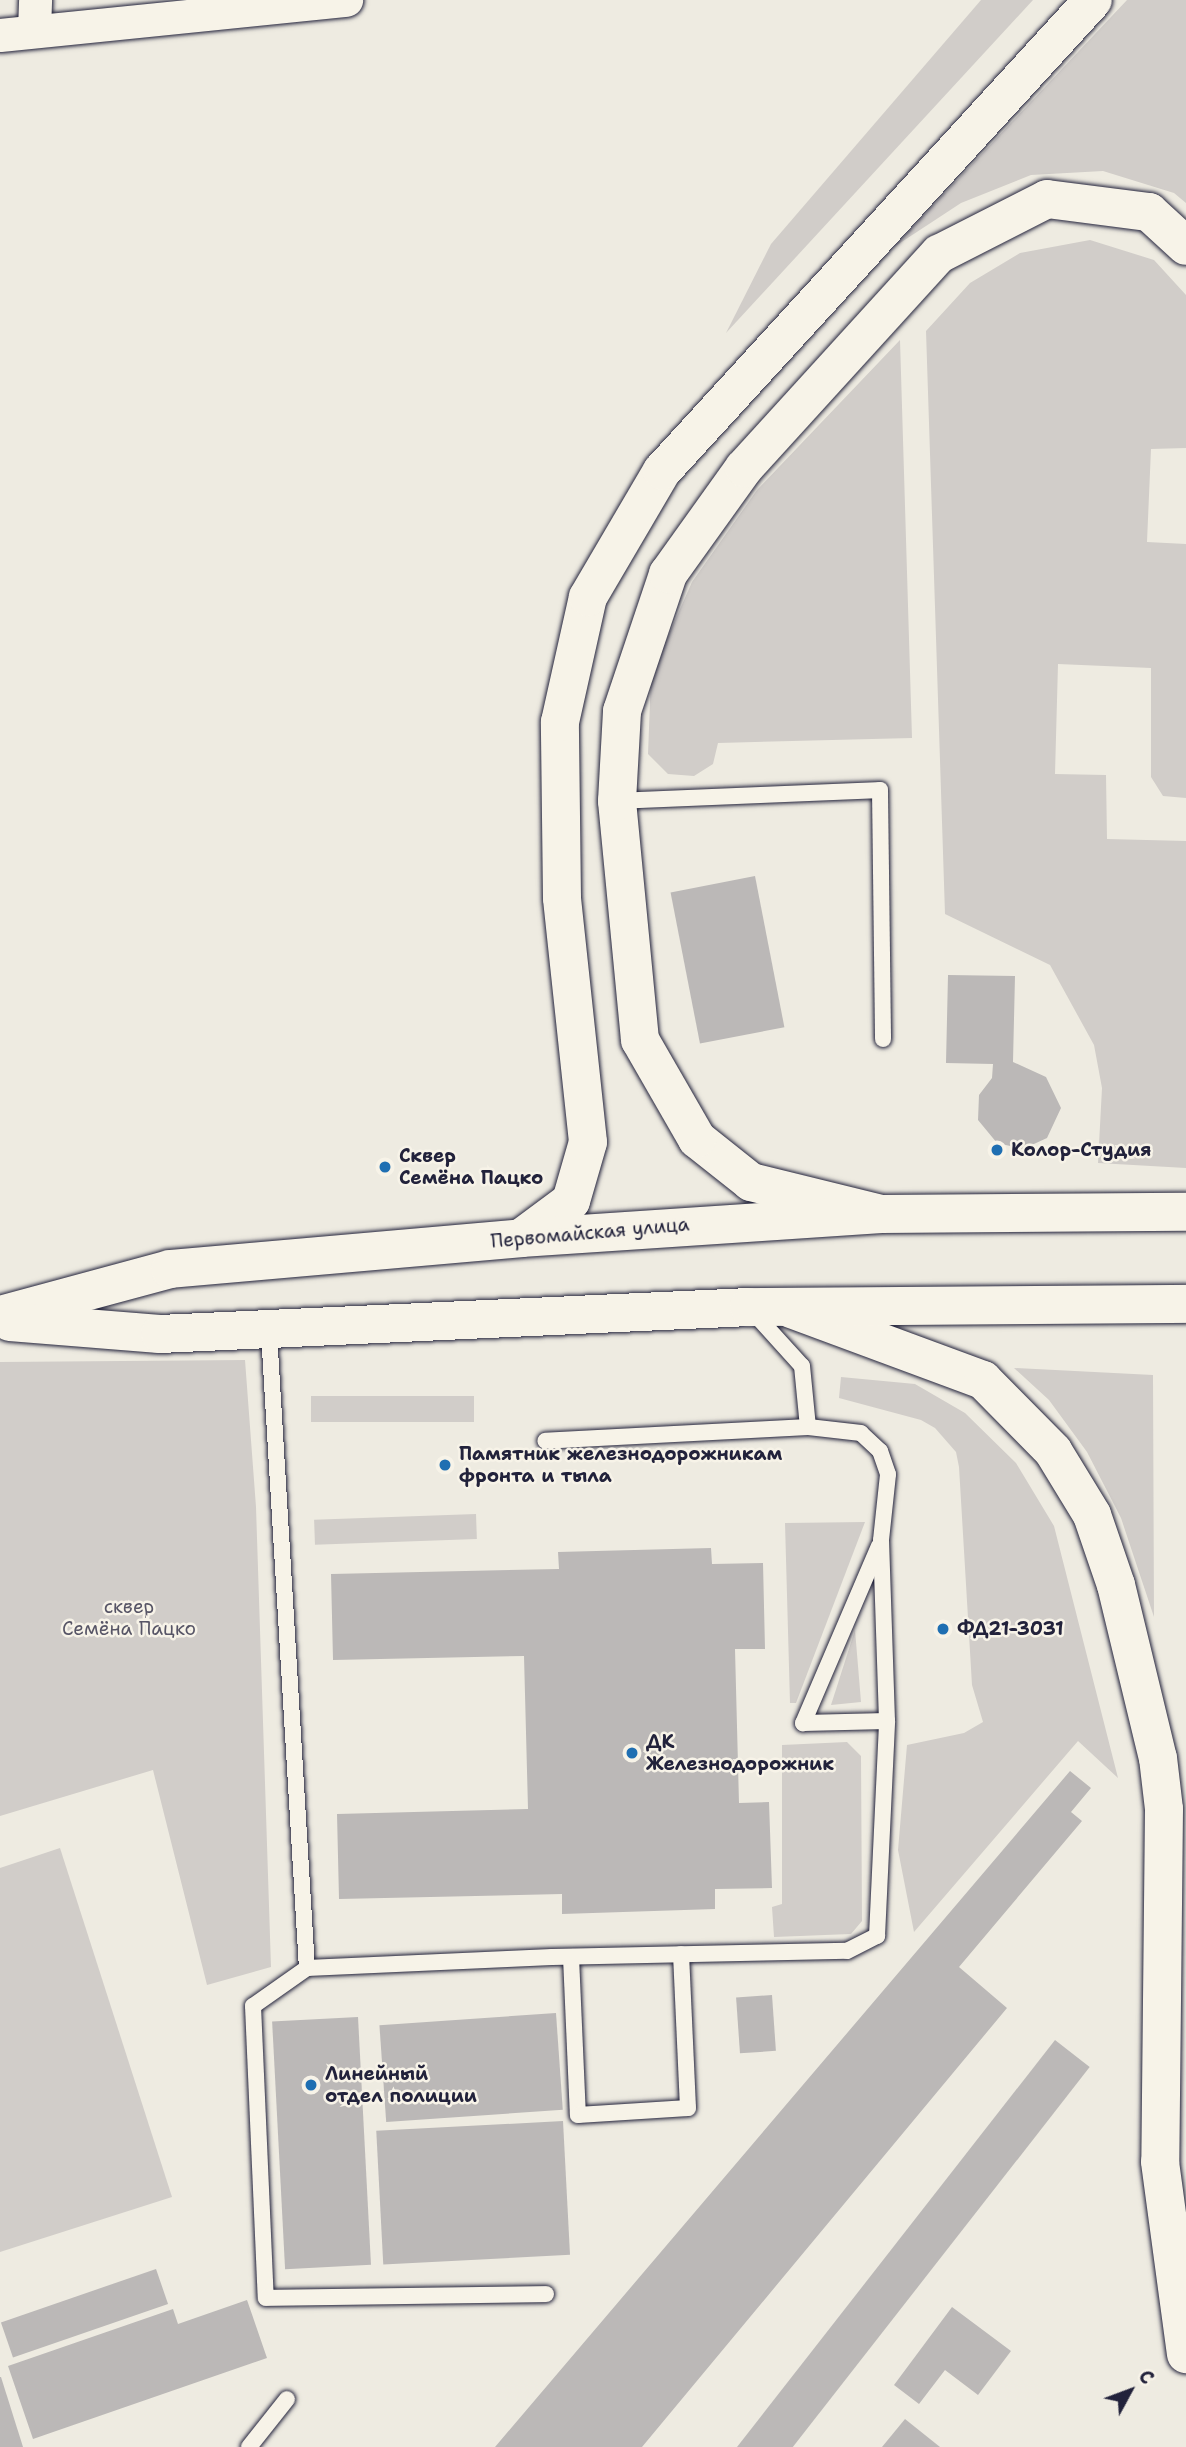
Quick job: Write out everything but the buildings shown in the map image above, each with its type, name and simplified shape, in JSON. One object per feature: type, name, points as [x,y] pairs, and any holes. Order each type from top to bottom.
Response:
[{"type":"street","points":[[0,35],[34,15],[346,0]]},
{"type":"street","points":[[521,1238],[571,1201],[588,1142],[562,898],[559,722],[588,597],[662,471],[1093,0]]},
{"type":"street","points":[[881,1214],[751,1182],[697,1139],[640,1040],[617,801],[622,710],[668,573],[744,468],[939,254],[1047,199],[1149,212],[1186,246]]},
{"type":"street","name":"Первомайская улица","points":[[0,1315],[170,1269],[521,1238],[881,1214],[1176,1212]]},
{"type":"street","points":[[0,1321],[160,1334],[269,1333],[444,1318],[749,1307],[791,1309],[948,1302],[1169,1304]]},
{"type":"street","points":[[791,1309],[983,1380],[1053,1451],[1092,1515],[1116,1585],[1158,1758],[1164,1809],[1160,2162],[1186,2354]]},
{"type":"lane","points":[[617,801],[880,790],[883,1039]]},
{"type":"lane","points":[[749,1307],[802,1366],[808,1427]]},
{"type":"lane","points":[[269,1333],[307,1968]]},
{"type":"lane","points":[[545,1441],[808,1427],[862,1433],[880,1451],[888,1474],[881,1540],[887,1721],[877,1937],[847,1951],[571,1956],[307,1968],[253,2006],[266,2298],[546,2294]]},
{"type":"lane","points":[[881,1540],[803,1723],[887,1721]]},
{"type":"lane","points":[[571,1956],[578,2115],[688,2108],[681,1954]]},
{"type":"lane","points":[[249,2447],[287,2399]]},
{"type":"green space","points":[[981,0],[1033,0],[726,333],[771,244]]},
{"type":"green space","points":[[1127,0],[1186,0],[1186,203],[1174,193],[1103,171],[1031,175],[961,203],[894,247]]},
{"type":"green space","points":[[1090,240],[1154,260],[1186,295],[1186,448],[1151,449],[1147,542],[1186,544],[1186,798],[1163,796],[1151,777],[1151,668],[1058,664],[1055,774],[1106,775],[1107,839],[1186,841],[1186,1168],[1098,1163],[1102,1088],[1094,1045],[1050,965],[945,914],[926,331],[970,283],[1020,253]]},
{"type":"green space","points":[[900,340],[912,738],[718,743],[713,764],[694,776],[668,774],[648,754],[651,675],[692,582],[757,490]]},
{"type":"green space","name":"сквер Семёна Пацко","points":[[245,1360],[256,1507],[271,1967],[207,1985],[153,1770],[0,1816],[0,1362]]},
{"type":"green space","points":[[1014,1368],[1153,1375],[1154,1617],[1121,1518],[1087,1452],[1049,1400]]},
{"type":"green space","points":[[841,1377],[915,1384],[965,1413],[1016,1463],[1054,1526],[1118,1778],[1078,1741],[914,1932],[898,1850],[907,1745],[964,1733],[983,1722],[972,1685],[959,1467],[956,1452],[935,1428],[921,1420],[839,1398]]},
{"type":"green space","points":[[311,1396],[474,1396],[474,1422],[311,1422]]},
{"type":"green space","points":[[476,1514],[477,1539],[315,1545],[314,1520]]},
{"type":"green space","points":[[865,1522],[796,1703],[790,1703],[785,1523]]},
{"type":"green space","points":[[855,1630],[861,1702],[831,1705]]},
{"type":"green space","points":[[847,1742],[861,1756],[862,1921],[851,1934],[774,1937],[772,1907],[782,1904],[782,1745]]},
{"type":"green space","points":[[60,1848],[172,2197],[0,2252],[0,1868]]},
{"type":"place","name":"Колор-Студия","points":[[997,1150]]},
{"type":"place","name":"Сквер Семёна Пацко","points":[[385,1167]]},
{"type":"place","name":"Памятник железнодорожникам фронта и тыла","points":[[445,1465]]},
{"type":"place","name":"ФД21-3031","points":[[943,1629]]},
{"type":"place","name":"ДК Железнодорожник","points":[[632,1753]]},
{"type":"place","name":"Линейный отдел полиции","points":[[311,2085]]}]
